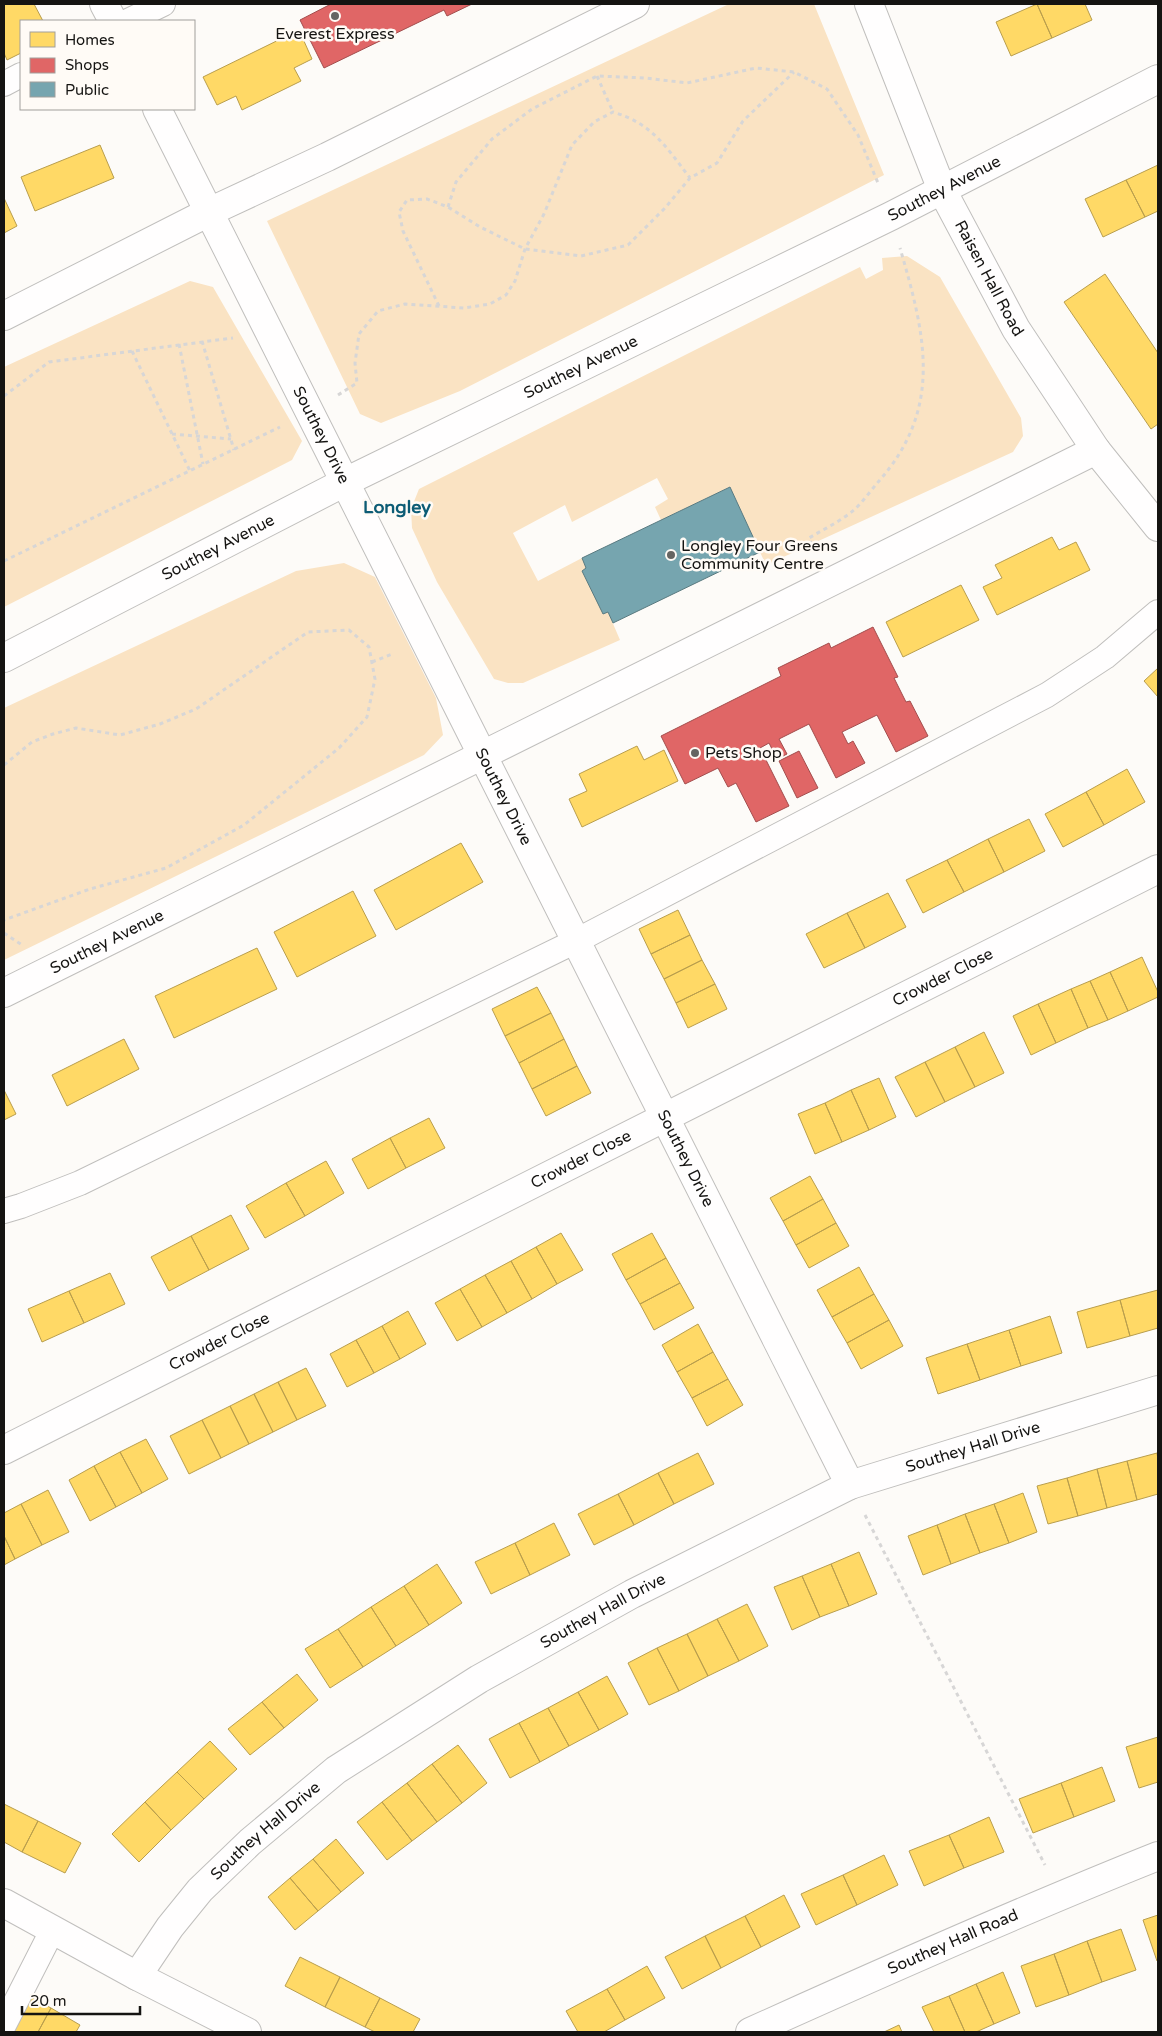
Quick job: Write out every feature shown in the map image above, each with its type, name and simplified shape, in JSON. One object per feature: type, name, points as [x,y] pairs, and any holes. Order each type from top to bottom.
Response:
[{"type":"street","points":[[104,4],[112,20]]},
{"type":"street","points":[[4,316],[209,212],[327,157],[636,4]]},
{"type":"street","name":"Raisen Hall Road","points":[[869,4],[942,190],[1016,329],[1096,450],[1158,527]]},
{"type":"street","name":"Southey Avenue","points":[[4,658],[345,482],[891,216],[1158,79]]},
{"type":"street","name":"Southey Drive","points":[[158,110],[850,1485]]},
{"type":"street","name":"Southey Avenue","points":[[4,993],[1096,450]]},
{"type":"street","name":"Crowder Close","points":[[4,1450],[1158,869]]},
{"type":"street","name":"Southey Hall Drive","points":[[137,1976],[170,1927],[200,1890],[250,1842],[336,1770],[479,1679],[632,1594],[850,1485],[1158,1390]]},
{"type":"street","name":"Southey Hall Road","points":[[750,2032],[1060,1895],[1158,1856]]},
{"type":"street","points":[[4,1903],[137,1976],[247,2032]]},
{"type":"lane","points":[[130,20],[163,4]]},
{"type":"lane","points":[[4,84],[20,76]]},
{"type":"lane","points":[[4,1211],[80,1183],[576,941],[1047,695],[1105,657],[1158,612]]},
{"type":"lane","points":[[4,2025],[53,1929]]},
{"type":"path","points":[[448,207],[456,182],[492,139],[532,108],[597,76],[646,78],[687,83],[756,68],[794,72],[827,89],[858,135],[891,216],[918,313],[924,355],[921,397],[910,437],[886,473],[855,509],[809,538],[828,583]]},
{"type":"path","points":[[439,306],[403,231],[398,212],[407,200],[427,199],[448,207],[480,228],[525,249],[581,256],[628,245],[665,208],[690,178],[717,163],[743,121],[794,72]]},
{"type":"path","points":[[597,76],[613,112]]},
{"type":"path","points":[[4,561],[310,412],[357,383],[355,363],[359,334],[378,311],[405,304],[464,308],[490,304],[506,294],[515,282],[525,249],[544,214],[572,145],[594,122],[613,112],[631,118],[656,134],[690,178]]},
{"type":"path","points":[[4,396],[49,362],[270,333]]},
{"type":"path","points":[[202,341],[234,450]]},
{"type":"path","points":[[178,344],[203,464]]},
{"type":"path","points":[[132,351],[190,471]]},
{"type":"path","points":[[172,434],[231,439]]},
{"type":"path","points":[[4,765],[32,742],[53,734],[76,728],[120,735],[160,724],[196,709],[308,632],[349,630],[369,647],[375,679],[367,717],[339,748],[244,825],[166,868],[90,889],[4,920]]},
{"type":"path","points":[[850,1485],[1060,1895]]},
{"type":"shaded area","points":[[729,4],[814,4],[884,175],[460,391],[381,423],[360,414],[267,221]]},
{"type":"shaded area","points":[[907,256],[940,277],[1021,418],[1023,436],[1013,452],[766,565],[730,487],[661,520],[655,507],[668,499],[657,478],[572,522],[565,505],[513,533],[538,581],[582,558],[586,568],[582,571],[608,612],[620,640],[523,683],[508,683],[494,679],[437,582],[412,528],[411,509],[419,489],[860,267],[866,279],[883,270],[882,258]]},
{"type":"shaded area","points":[[190,281],[213,287],[302,441],[292,460],[4,607],[4,367]]},
{"type":"shaded area","points":[[344,563],[375,577],[436,698],[443,735],[424,755],[4,960],[4,708],[296,571]]},
{"type":"building: Homes","points":[[4,4],[34,4],[42,20],[20,20],[20,54],[7,60],[4,53]]},
{"type":"building: Homes","points":[[1037,4],[1052,38],[1011,56],[996,22]]},
{"type":"building: Homes","points":[[1037,4],[1085,4],[1092,20],[1052,38]]},
{"type":"building: Homes","points":[[299,30],[312,59],[294,68],[301,81],[242,110],[236,96],[217,105],[203,77]]},
{"type":"building: Homes","points":[[100,145],[114,178],[35,211],[21,177]]},
{"type":"building: Homes","points":[[1158,165],[1158,211],[1145,217],[1126,180]]},
{"type":"building: Homes","points":[[1126,180],[1145,217],[1103,237],[1085,199]]},
{"type":"building: Homes","points":[[4,198],[17,226],[4,233]]},
{"type":"building: Homes","points":[[1105,274],[1158,353],[1158,424],[1151,429],[1064,302]]},
{"type":"building: Homes","points":[[1052,537],[1059,550],[1076,542],[1090,570],[997,615],[983,587],[1002,578],[995,565]]},
{"type":"building: Homes","points":[[961,585],[979,620],[903,657],[886,622]]},
{"type":"building: Homes","points":[[1158,668],[1158,697],[1144,681]]},
{"type":"building: Homes","points":[[637,746],[644,760],[664,750],[678,781],[582,827],[569,799],[587,791],[579,774]]},
{"type":"building: Homes","points":[[1127,769],[1145,802],[1104,825],[1086,792]]},
{"type":"building: Homes","points":[[1086,792],[1104,825],[1063,847],[1045,814]]},
{"type":"building: Homes","points":[[1029,819],[1045,851],[1004,872],[988,839]]},
{"type":"building: Homes","points":[[988,839],[1004,872],[964,892],[947,860]]},
{"type":"building: Homes","points":[[461,843],[483,882],[396,930],[374,890]]},
{"type":"building: Homes","points":[[947,860],[964,892],[923,913],[906,880]]},
{"type":"building: Homes","points":[[353,891],[376,936],[297,977],[274,932]]},
{"type":"building: Homes","points":[[888,893],[906,927],[865,948],[847,913]]},
{"type":"building: Homes","points":[[678,910],[690,935],[651,954],[639,929]]},
{"type":"building: Homes","points":[[847,913],[865,948],[824,968],[806,934]]},
{"type":"building: Homes","points":[[690,935],[702,960],[664,979],[651,954]]},
{"type":"building: Homes","points":[[257,948],[277,989],[174,1038],[155,996]]},
{"type":"building: Homes","points":[[1142,957],[1158,992],[1158,997],[1128,1011],[1110,972]]},
{"type":"building: Homes","points":[[702,960],[715,984],[676,1003],[664,979]]},
{"type":"building: Homes","points":[[1110,972],[1128,1011],[1108,1020],[1090,981]]},
{"type":"building: Homes","points":[[1090,981],[1108,1020],[1088,1028],[1071,989]]},
{"type":"building: Homes","points":[[715,984],[727,1009],[688,1028],[676,1003]]},
{"type":"building: Homes","points":[[537,987],[551,1013],[505,1036],[492,1009]]},
{"type":"building: Homes","points":[[1071,989],[1088,1028],[1056,1043],[1038,1004]]},
{"type":"building: Homes","points":[[1038,1004],[1056,1043],[1031,1055],[1013,1016]]},
{"type":"building: Homes","points":[[551,1013],[564,1039],[519,1063],[505,1036]]},
{"type":"building: Homes","points":[[984,1032],[1004,1073],[975,1087],[955,1047]]},
{"type":"building: Homes","points":[[124,1039],[139,1069],[67,1106],[52,1075]]},
{"type":"building: Homes","points":[[564,1039],[577,1066],[532,1089],[519,1063]]},
{"type":"building: Homes","points":[[955,1047],[975,1087],[945,1102],[925,1062]]},
{"type":"building: Homes","points":[[925,1062],[945,1102],[916,1117],[895,1077]]},
{"type":"building: Homes","points":[[577,1066],[591,1093],[546,1116],[532,1089]]},
{"type":"building: Homes","points":[[879,1078],[896,1117],[869,1130],[851,1090]]},
{"type":"building: Homes","points":[[4,1090],[16,1114],[4,1120]]},
{"type":"building: Homes","points":[[851,1090],[869,1130],[842,1142],[825,1103]]},
{"type":"building: Homes","points":[[825,1103],[842,1142],[815,1154],[798,1114]]},
{"type":"building: Homes","points":[[429,1118],[445,1148],[406,1168],[390,1138]]},
{"type":"building: Homes","points":[[390,1138],[406,1168],[368,1189],[352,1159]]},
{"type":"building: Homes","points":[[326,1161],[344,1193],[305,1216],[286,1183]]},
{"type":"building: Homes","points":[[810,1176],[823,1199],[783,1221],[770,1198]]},
{"type":"building: Homes","points":[[286,1183],[305,1216],[265,1238],[246,1206]]},
{"type":"building: Homes","points":[[823,1199],[836,1223],[796,1245],[783,1221]]},
{"type":"building: Homes","points":[[231,1215],[249,1249],[209,1270],[191,1236]]},
{"type":"building: Homes","points":[[836,1223],[849,1246],[809,1268],[796,1245]]},
{"type":"building: Homes","points":[[561,1233],[583,1270],[557,1284],[536,1247]]},
{"type":"building: Homes","points":[[652,1233],[666,1258],[626,1280],[612,1254]]},
{"type":"building: Homes","points":[[191,1236],[209,1270],[169,1291],[151,1257]]},
{"type":"building: Homes","points":[[536,1247],[557,1284],[532,1299],[511,1261]]},
{"type":"building: Homes","points":[[666,1258],[680,1283],[640,1304],[626,1280]]},
{"type":"building: Homes","points":[[511,1261],[532,1299],[507,1313],[485,1275]]},
{"type":"building: Homes","points":[[859,1267],[874,1294],[832,1317],[817,1290]]},
{"type":"building: Homes","points":[[110,1273],[125,1304],[84,1323],[69,1291]]},
{"type":"building: Homes","points":[[485,1275],[507,1313],[482,1327],[460,1289]]},
{"type":"building: Homes","points":[[680,1283],[694,1308],[654,1330],[640,1304]]},
{"type":"building: Homes","points":[[460,1289],[482,1327],[457,1341],[435,1303]]},
{"type":"building: Homes","points":[[1158,1290],[1158,1328],[1130,1336],[1120,1300]]},
{"type":"building: Homes","points":[[69,1291],[84,1323],[42,1342],[28,1309]]},
{"type":"building: Homes","points":[[874,1294],[889,1320],[847,1343],[832,1317]]},
{"type":"building: Homes","points":[[1120,1300],[1130,1336],[1087,1348],[1077,1312]]},
{"type":"building: Homes","points":[[408,1311],[426,1344],[400,1359],[382,1326]]},
{"type":"building: Homes","points":[[1050,1316],[1062,1353],[1021,1366],[1009,1330]]},
{"type":"building: Homes","points":[[889,1320],[903,1346],[861,1369],[847,1343]]},
{"type":"building: Homes","points":[[698,1324],[713,1352],[677,1372],[662,1345]]},
{"type":"building: Homes","points":[[382,1326],[400,1359],[374,1373],[356,1340]]},
{"type":"building: Homes","points":[[1009,1330],[1021,1366],[980,1380],[967,1344]]},
{"type":"building: Homes","points":[[356,1340],[374,1373],[347,1387],[330,1354]]},
{"type":"building: Homes","points":[[967,1344],[980,1380],[938,1394],[926,1358]]},
{"type":"building: Homes","points":[[713,1352],[728,1379],[692,1398],[677,1372]]},
{"type":"building: Homes","points":[[306,1368],[326,1406],[297,1420],[278,1382]]},
{"type":"building: Homes","points":[[728,1379],[743,1405],[707,1426],[692,1398]]},
{"type":"building: Homes","points":[[278,1382],[297,1420],[273,1432],[254,1394]]},
{"type":"building: Homes","points":[[254,1394],[273,1432],[249,1444],[230,1406]]},
{"type":"building: Homes","points":[[230,1406],[249,1444],[221,1458],[202,1420]]},
{"type":"building: Homes","points":[[202,1420],[221,1458],[189,1474],[170,1436]]},
{"type":"building: Homes","points":[[146,1439],[168,1479],[142,1493],[120,1452]]},
{"type":"building: Homes","points":[[120,1452],[142,1493],[116,1507],[94,1466]]},
{"type":"building: Homes","points":[[698,1453],[714,1484],[674,1504],[658,1473]]},
{"type":"building: Homes","points":[[1157,1453],[1158,1494],[1137,1500],[1127,1461]]},
{"type":"building: Homes","points":[[1127,1461],[1137,1500],[1107,1508],[1097,1469]]},
{"type":"building: Homes","points":[[94,1466],[116,1507],[90,1521],[69,1480]]},
{"type":"building: Homes","points":[[1097,1469],[1107,1508],[1078,1516],[1067,1478]]},
{"type":"building: Homes","points":[[658,1473],[674,1504],[634,1525],[618,1494]]},
{"type":"building: Homes","points":[[1067,1478],[1078,1516],[1048,1524],[1037,1486]]},
{"type":"building: Homes","points":[[48,1490],[69,1532],[42,1545],[21,1504]]},
{"type":"building: Homes","points":[[1023,1493],[1037,1532],[1009,1543],[994,1504]]},
{"type":"building: Homes","points":[[618,1494],[634,1525],[594,1545],[578,1514]]},
{"type":"building: Homes","points":[[21,1504],[42,1545],[15,1559],[4,1536],[4,1513]]},
{"type":"building: Homes","points":[[994,1504],[1009,1543],[980,1553],[965,1514]]},
{"type":"building: Homes","points":[[965,1514],[980,1553],[951,1564],[937,1525]]},
{"type":"building: Homes","points":[[554,1523],[570,1555],[530,1575],[515,1543]]},
{"type":"building: Homes","points":[[937,1525],[951,1564],[923,1575],[908,1536]]},
{"type":"building: Homes","points":[[4,1536],[15,1559],[4,1565]]},
{"type":"building: Homes","points":[[515,1543],[530,1575],[491,1594],[475,1562]]},
{"type":"building: Homes","points":[[859,1552],[877,1594],[849,1606],[831,1564]]},
{"type":"building: Homes","points":[[437,1564],[462,1603],[429,1625],[404,1586]]},
{"type":"building: Homes","points":[[831,1564],[849,1606],[820,1617],[802,1576]]},
{"type":"building: Homes","points":[[802,1576],[820,1617],[792,1630],[774,1587]]},
{"type":"building: Homes","points":[[404,1586],[429,1625],[396,1646],[371,1607]]},
{"type":"building: Homes","points":[[747,1604],[768,1646],[739,1661],[717,1619]]},
{"type":"building: Homes","points":[[371,1607],[396,1646],[363,1667],[338,1629]]},
{"type":"building: Homes","points":[[717,1619],[739,1661],[708,1676],[687,1634]]},
{"type":"building: Homes","points":[[338,1629],[363,1667],[330,1688],[305,1649]]},
{"type":"building: Homes","points":[[687,1634],[708,1676],[679,1691],[657,1648]]},
{"type":"building: Homes","points":[[657,1648],[679,1691],[649,1705],[628,1663]]},
{"type":"building: Homes","points":[[297,1674],[318,1700],[284,1728],[262,1702]]},
{"type":"building: Homes","points":[[607,1676],[628,1714],[599,1730],[578,1692]]},
{"type":"building: Homes","points":[[578,1692],[599,1730],[569,1746],[548,1708]]},
{"type":"building: Homes","points":[[262,1702],[284,1728],[250,1755],[228,1729]]},
{"type":"building: Homes","points":[[548,1708],[569,1746],[540,1762],[519,1723]]},
{"type":"building: Homes","points":[[519,1723],[540,1762],[510,1778],[489,1739]]},
{"type":"building: Homes","points":[[1158,1737],[1158,1782],[1139,1788],[1126,1747]]},
{"type":"building: Homes","points":[[210,1741],[237,1769],[204,1799],[177,1772]]},
{"type":"building: Homes","points":[[458,1745],[487,1783],[462,1803],[432,1764]]},
{"type":"building: Homes","points":[[432,1764],[462,1803],[437,1822],[407,1783]]},
{"type":"building: Homes","points":[[1102,1767],[1115,1801],[1074,1817],[1061,1783]]},
{"type":"building: Homes","points":[[177,1772],[204,1799],[171,1830],[145,1802]]},
{"type":"building: Homes","points":[[407,1783],[437,1822],[412,1841],[382,1802]]},
{"type":"building: Homes","points":[[1061,1783],[1074,1817],[1033,1833],[1019,1799]]},
{"type":"building: Homes","points":[[145,1802],[171,1830],[139,1862],[112,1834]]},
{"type":"building: Homes","points":[[382,1802],[412,1841],[387,1860],[357,1822]]},
{"type":"building: Homes","points":[[4,1804],[38,1821],[22,1852],[4,1842]]},
{"type":"building: Homes","points":[[989,1817],[1004,1852],[964,1868],[949,1835]]},
{"type":"building: Homes","points":[[38,1821],[81,1843],[65,1873],[22,1852]]},
{"type":"building: Homes","points":[[949,1835],[964,1868],[924,1886],[909,1851]]},
{"type":"building: Homes","points":[[336,1839],[364,1873],[341,1892],[313,1859]]},
{"type":"building: Homes","points":[[884,1855],[898,1885],[857,1905],[843,1875]]},
{"type":"building: Homes","points":[[313,1859],[341,1892],[318,1911],[290,1878]]},
{"type":"building: Homes","points":[[843,1875],[857,1905],[816,1925],[801,1894]]},
{"type":"building: Homes","points":[[290,1878],[318,1911],[295,1930],[268,1897]]},
{"type":"building: Homes","points":[[784,1895],[800,1927],[761,1947],[745,1916]]},
{"type":"building: Homes","points":[[1158,1915],[1158,1960],[1157,1961],[1143,1920]]},
{"type":"building: Homes","points":[[745,1916],[761,1947],[721,1968],[705,1936]]},
{"type":"building: Homes","points":[[1121,1929],[1136,1970],[1102,1982],[1087,1941]]},
{"type":"building: Homes","points":[[705,1936],[721,1968],[682,1989],[665,1957]]},
{"type":"building: Homes","points":[[1087,1941],[1102,1982],[1069,1995],[1054,1954]]},
{"type":"building: Homes","points":[[1054,1954],[1069,1995],[1036,2007],[1021,1966]]},
{"type":"building: Homes","points":[[300,1957],[340,1977],[325,2007],[285,1986]]},
{"type":"building: Homes","points":[[647,1966],[665,1998],[625,2020],[607,1989]]},
{"type":"building: Homes","points":[[1003,1972],[1020,2013],[994,2024],[976,1984]]},
{"type":"building: Homes","points":[[340,1977],[380,1998],[365,2027],[325,2007]]},
{"type":"building: Homes","points":[[976,1984],[994,2024],[976,2032],[965,2032],[949,1996]]},
{"type":"building: Homes","points":[[607,1989],[625,2020],[604,2032],[578,2032],[566,2011]]},
{"type":"building: Homes","points":[[21,1992],[51,2008],[38,2032],[4,2032]]},
{"type":"building: Homes","points":[[949,1996],[965,2032],[934,2032],[922,2007]]},
{"type":"building: Homes","points":[[380,1998],[420,2019],[413,2032],[375,2032],[365,2027]]},
{"type":"building: Homes","points":[[51,2008],[80,2025],[76,2032],[38,2032]]},
{"type":"building: Homes","points":[[899,2025],[902,2032],[884,2032]]},
{"type":"building: Shops","points":[[331,4],[472,4],[447,16],[444,10],[324,68],[300,20]]},
{"type":"building: Shops","points":[[873,627],[898,677],[894,678],[906,702],[910,701],[928,736],[896,752],[877,715],[842,732],[848,744],[853,741],[865,763],[836,778],[809,724],[779,739],[787,754],[777,759],[769,743],[760,748],[789,806],[756,822],[736,783],[728,787],[718,768],[685,784],[661,736],[781,676],[778,668],[829,643],[831,648]]},
{"type":"building: Shops","points":[[799,751],[818,788],[797,798],[779,761]]},
{"type":"building: Public","name":"Longley Four Greens Community Centre","points":[[730,487],[760,552],[613,623],[608,612],[603,614],[582,571],[586,568],[582,558]]},
{"type":"place","name":"Everest Express","points":[[335,16]]},
{"type":"place","name":"Longley Four Greens Community Centre","points":[[671,555]]},
{"type":"place","name":"Pets Shop","points":[[695,753]]},
{"type":"district","name":"Longley","points":[[397,507]]}]
